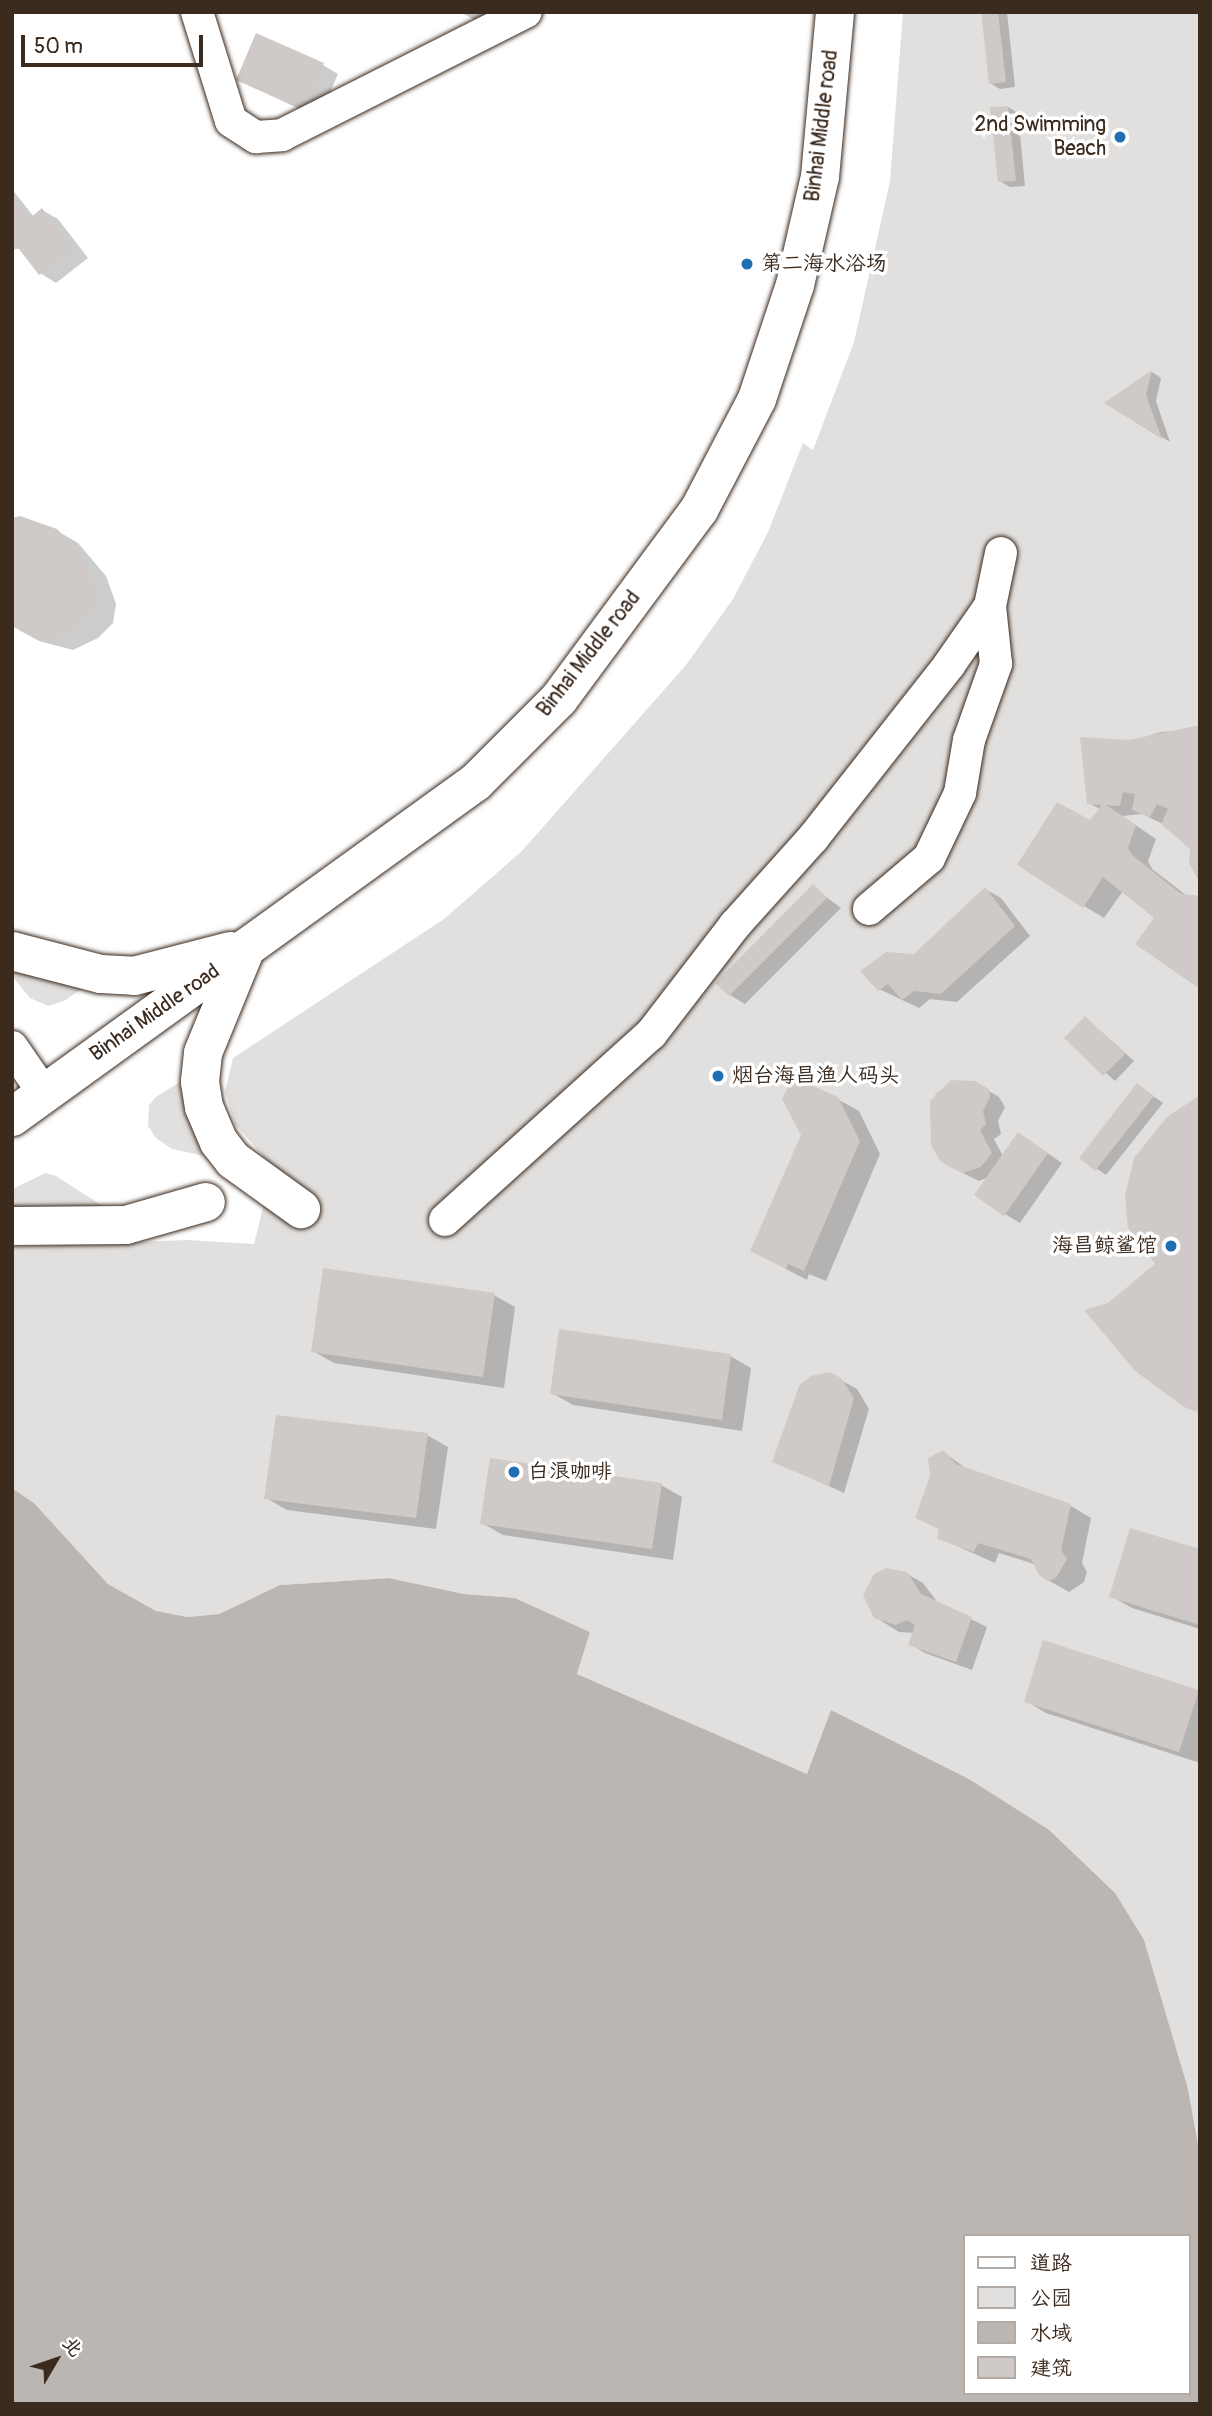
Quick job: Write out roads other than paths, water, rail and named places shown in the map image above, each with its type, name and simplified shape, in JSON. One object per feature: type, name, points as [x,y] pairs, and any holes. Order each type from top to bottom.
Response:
[{"type":"main road","name":"Binhai Middle road","points":[[12,1117],[28,1097],[247,948],[476,782],[559,699],[699,510],[757,399],[795,285],[820,177],[835,12]]},
{"type":"main road","points":[[12,951],[101,974],[134,976],[247,948]]},
{"type":"main road","points":[[247,948],[203,1053],[200,1082],[204,1107],[219,1142],[233,1160],[301,1209]]},
{"type":"main road","points":[[12,1226],[126,1225],[206,1202]]},
{"type":"street","points":[[197,12],[232,121],[256,137],[282,135],[526,12]]},
{"type":"street","points":[[869,909],[929,858],[960,793],[969,740],[996,664],[990,606],[1001,553]]},
{"type":"street","points":[[445,1220],[651,1034],[735,925],[813,838],[990,606]]},
{"type":"street","points":[[12,1047],[28,1097]]},
{"type":"water","points":[[12,1488],[34,1503],[108,1584],[156,1611],[188,1617],[219,1614],[280,1585],[389,1578],[464,1594],[515,1598],[590,1632],[577,1674],[807,1774],[831,1710],[969,1779],[1048,1829],[1115,1893],[1144,1940],[1188,2089],[1200,2155],[1200,2404],[12,2404]]},
{"type":"place","name":"2nd Swimming Beach","points":[[1120,137]]},
{"type":"place","name":"第二海水浴场","points":[[747,264]]},
{"type":"place","name":"烟台海昌渔人码头","points":[[718,1076]]},
{"type":"place","name":"海昌鲸鲨馆","points":[[1171,1246]]},
{"type":"place","name":"白浪咖啡","points":[[514,1472]]}]
